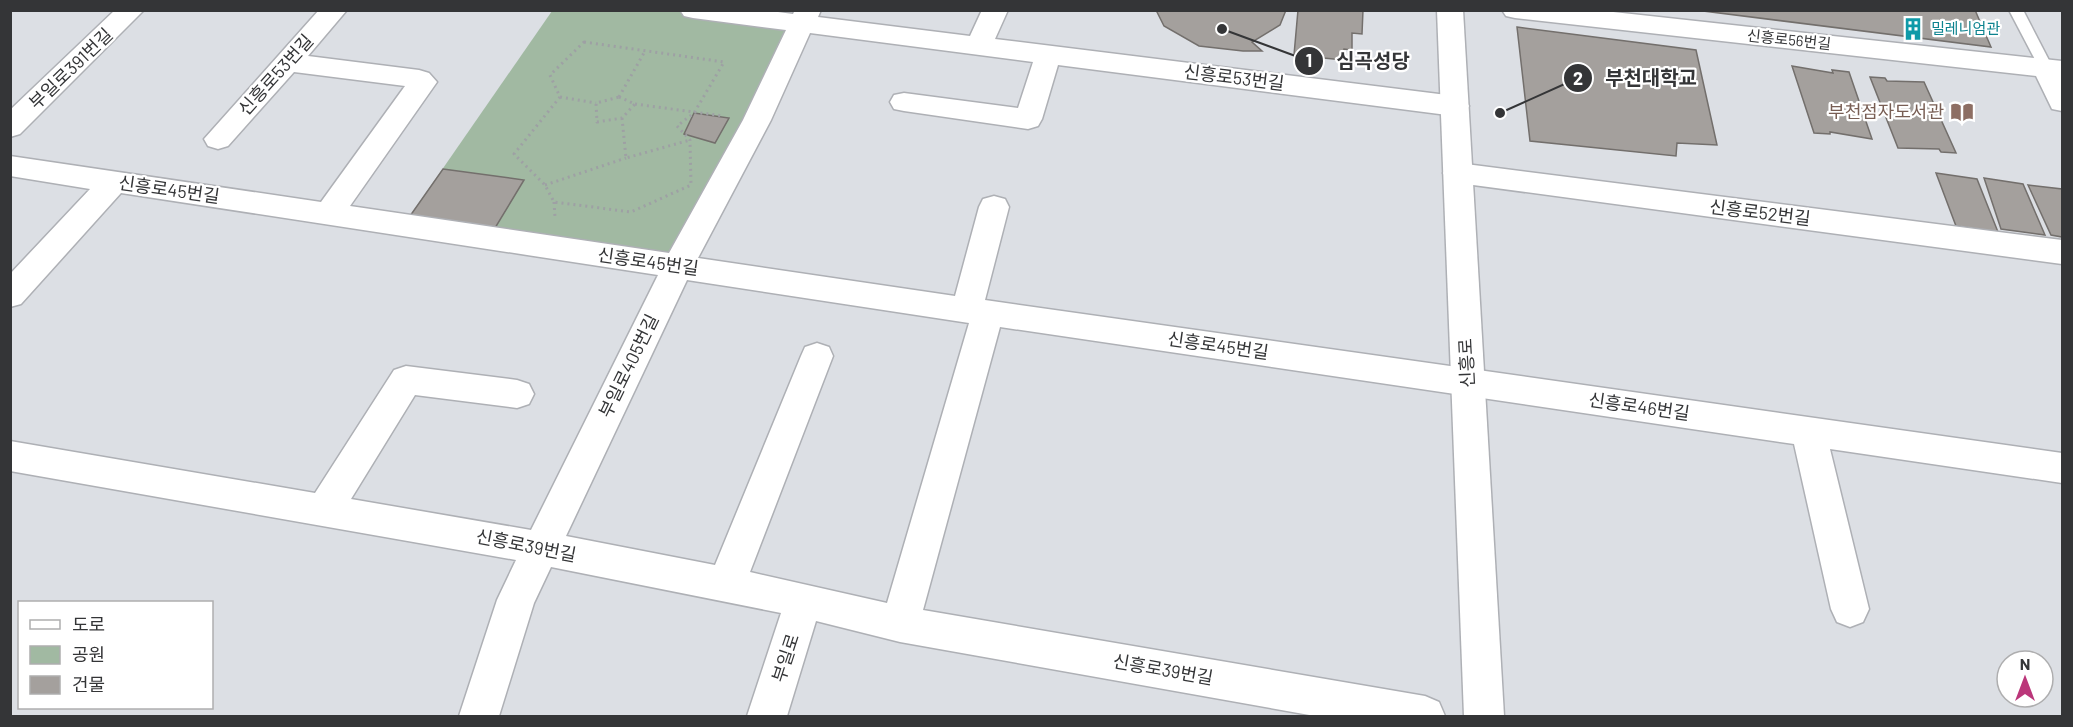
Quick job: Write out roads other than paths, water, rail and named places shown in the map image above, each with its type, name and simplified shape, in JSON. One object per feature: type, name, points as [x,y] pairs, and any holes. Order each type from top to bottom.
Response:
[{"type":"street","name":"부일로391번길","points":[[10,127],[131,10]]},
{"type":"street","name":"신흥로53번길","points":[[218,139],[334,10]]},
{"type":"street","name":"신흥로53번길","points":[[693,10],[805,17],[979,46],[1455,106]]},
{"type":"street","points":[[979,46],[995,10]]},
{"type":"street","name":"신흥로","points":[[1450,10],[1484,717]]},
{"type":"street","name":"신흥로56번길","points":[[1515,10],[2054,69]]},
{"type":"street","name":"부일로405번길","points":[[479,717],[516,600],[678,266],[757,120],[805,17]]},
{"type":"street","points":[[904,102],[1028,119],[1048,55]]},
{"type":"street","points":[[287,62],[419,79],[423,82],[328,214]]},
{"type":"street","points":[[2054,69],[2062,102]]},
{"type":"street","name":"신흥로45번길","points":[[10,166],[978,312],[1468,381]]},
{"type":"street","name":"신흥로52번길","points":[[1458,173],[2062,252]]},
{"type":"street","points":[[10,295],[114,182]]},
{"type":"street","points":[[900,624],[978,312],[994,207]]},
{"type":"street","points":[[726,585],[816,356]]},
{"type":"street","points":[[325,509],[406,380],[517,394]]},
{"type":"street","name":"신흥로46번길","points":[[1468,381],[2062,468]]},
{"type":"street","points":[[1809,432],[1850,609]]},
{"type":"street","name":"신흥로39번길","points":[[10,456],[541,548],[804,600],[900,624],[1425,717]]},
{"type":"street","name":"부일로","points":[[767,717],[804,600]]},
{"type":"lane","points":[[2016,10],[2054,69]]},
{"type":"place","name":"심곡성당","points":[[1222,29]]},
{"type":"place","name":"밀레니엄관","points":[[1913,29]]},
{"type":"place","name":"부천점자도서관","points":[[1962,112]]},
{"type":"place","name":"부천대학교","points":[[1500,113]]}]
